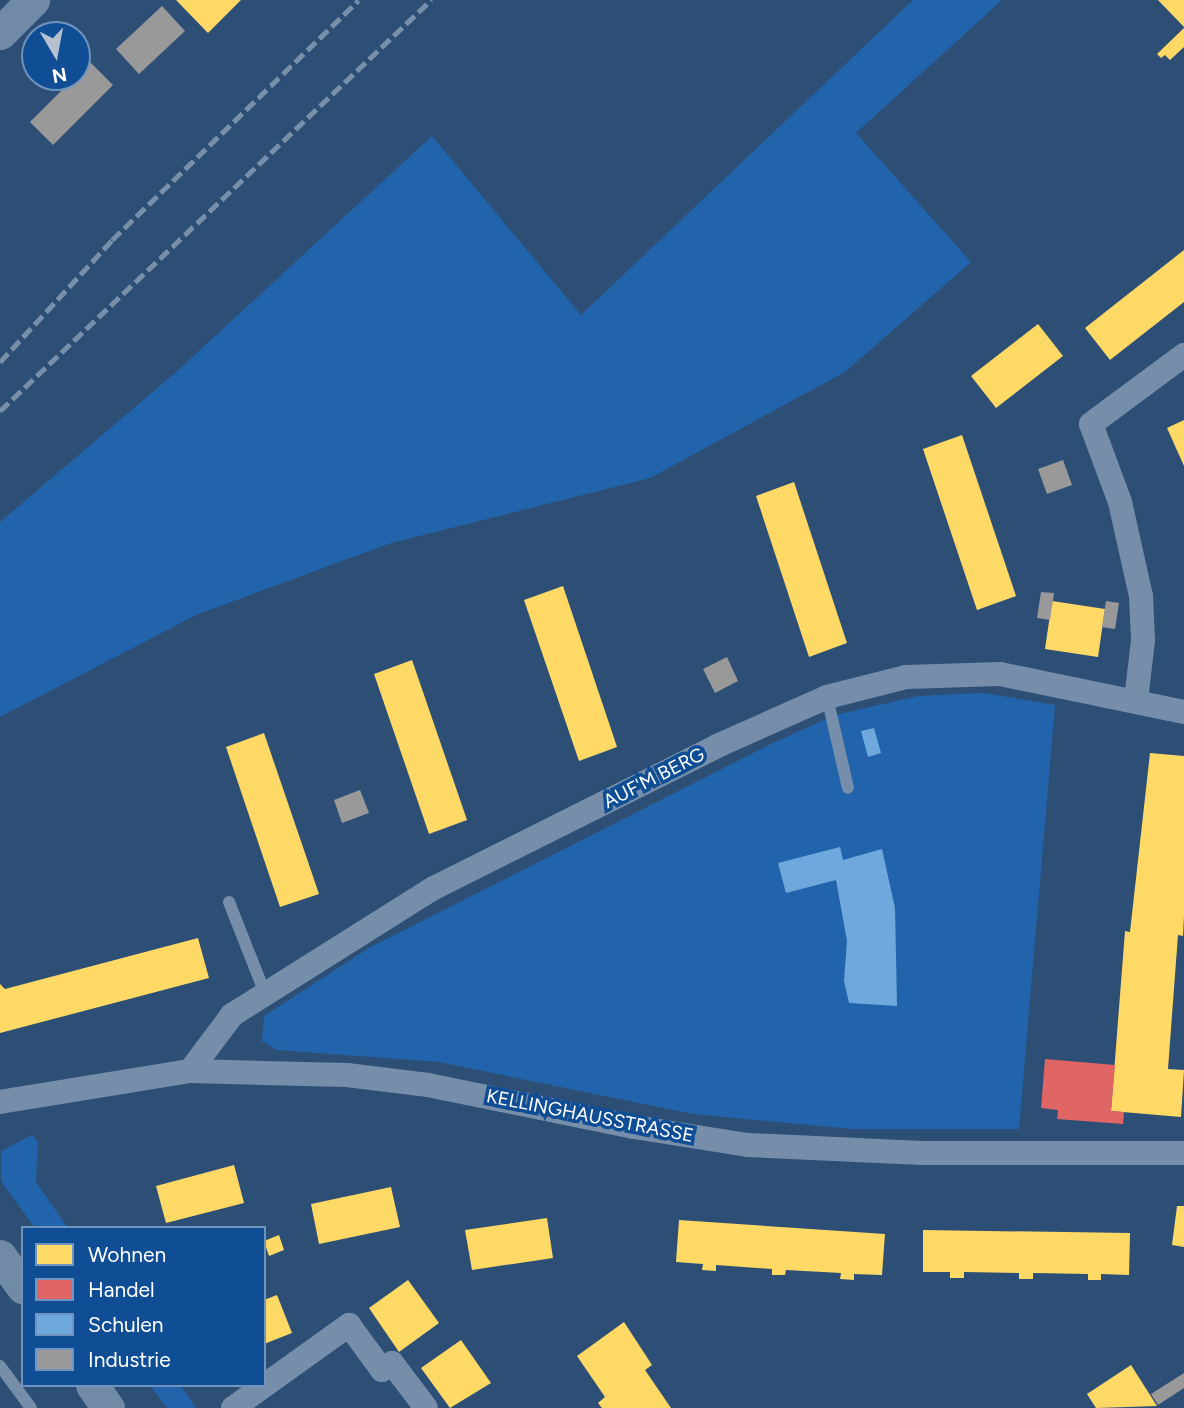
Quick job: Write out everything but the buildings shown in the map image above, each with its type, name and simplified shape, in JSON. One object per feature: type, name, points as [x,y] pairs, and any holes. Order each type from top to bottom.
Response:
[{"type":"main road","points":[[0,33],[33,0]]},
{"type":"main road","points":[[0,1256],[21,1285]]},
{"type":"main road","points":[[93,1387],[108,1408]]},
{"type":"street","points":[[1136,700],[1143,640],[1141,596],[1120,502],[1091,424],[1184,355]]},
{"type":"street","name":"AUF'M BERG","points":[[190,1071],[232,1015],[264,991],[434,888],[717,746],[827,697],[906,677],[954,673],[1000,674],[1184,712]]},
{"type":"street","name":"KELLINGHAUSSTRASSE","points":[[0,1102],[190,1071],[346,1075],[428,1085],[748,1145],[922,1153],[1184,1153]]},
{"type":"street","points":[[266,1384],[349,1325],[382,1370],[392,1363],[426,1408]]},
{"type":"street","points":[[233,1408],[262,1387]]},
{"type":"lane","points":[[827,697],[848,788]]},
{"type":"lane","points":[[229,901],[264,991]]},
{"type":"lane","points":[[0,1366],[31,1408]]},
{"type":"shaded area","points":[[913,0],[1002,0],[856,133],[971,262],[845,372],[650,478],[391,543],[196,615],[0,717],[0,522],[175,373],[432,136],[581,315]]},
{"type":"shaded area","points":[[984,693],[1055,705],[1019,1129],[852,1129],[693,1114],[439,1062],[277,1050],[262,1041],[264,1016],[369,948],[773,743],[835,715],[918,696]]},
{"type":"shaded area","points":[[32,1135],[38,1143],[36,1182],[67,1226],[34,1226],[1,1181],[1,1151]]},
{"type":"shaded area","points":[[151,1387],[181,1387],[196,1408],[167,1408]]},
{"type":"railway","points":[[0,362],[112,240],[359,0]]},
{"type":"railway","points":[[0,411],[431,0]]}]
